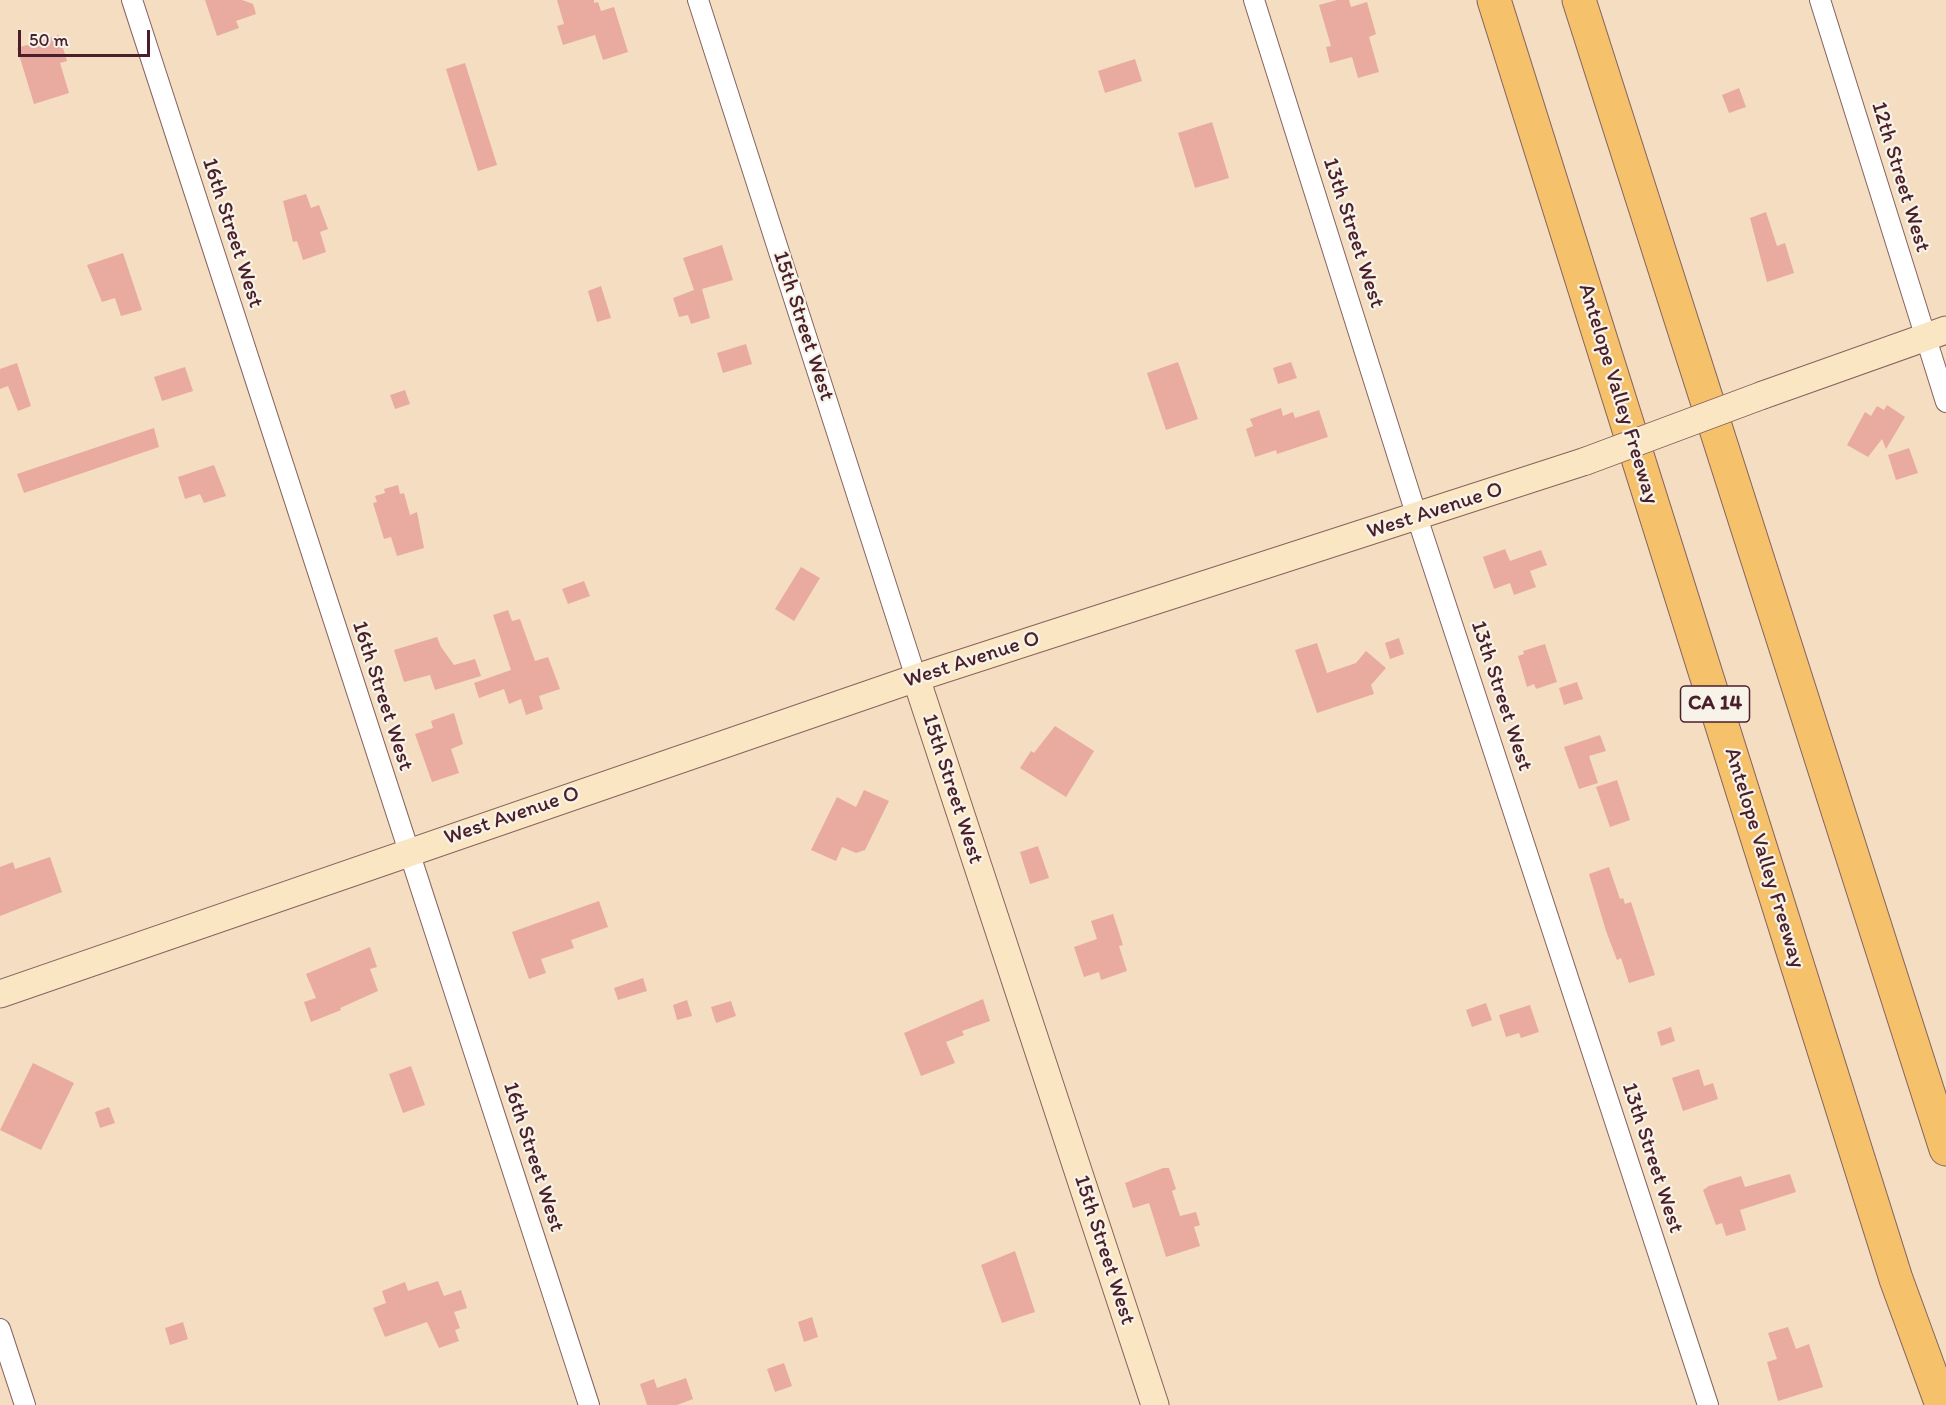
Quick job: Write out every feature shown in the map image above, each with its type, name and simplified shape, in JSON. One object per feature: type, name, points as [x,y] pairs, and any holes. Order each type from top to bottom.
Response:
[{"type":"highway","name":"Antelope Valley Freeway","points":[[1494,0],[1896,1279],[1942,1405]]},
{"type":"highway","points":[[1580,0],[1946,1149]]},
{"type":"street","name":"16th Street West","points":[[132,0],[407,852],[589,1405]]},
{"type":"street","name":"15th Street West","points":[[698,0],[916,678],[1155,1405]]},
{"type":"street","name":"13th Street West","points":[[1254,0],[1417,517],[1708,1405]]},
{"type":"street","name":"12th Street West","points":[[1820,0],[1936,335],[1946,402]]},
{"type":"street","name":"West Avenue O","points":[[0,994],[916,678],[1417,517],[1586,460],[1763,394],[1936,335]]},
{"type":"street","points":[[0,1329],[25,1405]]},
{"type":"building","points":[[205,0],[242,0],[253,4],[256,14],[236,21],[239,28],[217,36]]},
{"type":"building","points":[[557,0],[594,0],[594,3],[598,2],[601,11],[614,7],[628,52],[603,60],[595,35],[563,45],[557,26],[564,24]]},
{"type":"building","points":[[1337,0],[1349,0],[1351,7],[1367,2],[1376,34],[1369,37],[1379,72],[1358,78],[1352,57],[1330,63],[1326,47],[1331,46],[1319,5]]},
{"type":"building","points":[[59,35],[67,61],[60,63],[69,93],[34,104],[17,48]]},
{"type":"building","points":[[1135,59],[1142,81],[1105,93],[1098,71]]},
{"type":"building","points":[[465,63],[497,165],[478,171],[446,69]]},
{"type":"building","points":[[1739,88],[1746,107],[1729,113],[1722,95]]},
{"type":"building","points":[[1212,122],[1229,178],[1195,188],[1178,133]]},
{"type":"building","points":[[306,194],[311,208],[319,205],[328,229],[320,232],[326,252],[303,260],[297,241],[293,242],[283,201]]},
{"type":"building","points":[[1766,212],[1777,246],[1785,243],[1794,273],[1767,282],[1750,218]]},
{"type":"building","points":[[722,245],[733,280],[702,289],[710,318],[691,324],[688,315],[679,317],[673,298],[694,290],[683,258]]},
{"type":"building","points":[[123,253],[142,310],[121,316],[115,298],[102,302],[87,265]]},
{"type":"building","points":[[601,286],[611,318],[597,322],[588,291]]},
{"type":"building","points":[[746,344],[752,364],[723,373],[717,353]]},
{"type":"building","points":[[1178,362],[1198,419],[1166,430],[1147,373]]},
{"type":"building","points":[[1291,362],[1297,378],[1278,384],[1273,368]]},
{"type":"building","points":[[17,363],[31,406],[18,411],[8,386],[0,389],[0,369]]},
{"type":"building","points":[[185,367],[193,391],[162,401],[154,377]]},
{"type":"building","points":[[405,390],[410,404],[395,409],[390,395]]},
{"type":"building","points":[[1887,405],[1905,417],[1886,449],[1882,439],[1868,457],[1847,445],[1865,412],[1871,416],[1877,406],[1884,410]]},
{"type":"building","points":[[1281,408],[1283,416],[1293,412],[1295,418],[1319,410],[1328,437],[1277,454],[1276,450],[1255,457],[1246,429],[1253,426],[1250,419]]},
{"type":"building","points":[[154,428],[159,447],[24,493],[17,474]]},
{"type":"building","points":[[1909,448],[1918,473],[1896,480],[1888,455]]},
{"type":"building","points":[[214,465],[226,496],[204,503],[200,494],[185,499],[178,477]]},
{"type":"building","points":[[398,485],[400,494],[404,493],[410,515],[417,512],[424,548],[397,556],[391,537],[384,539],[373,503],[377,502],[375,496],[385,493],[384,489]]},
{"type":"building","points":[[1505,549],[1510,561],[1541,550],[1547,565],[1530,571],[1536,587],[1514,595],[1510,583],[1494,589],[1483,557]]},
{"type":"building","points":[[801,567],[820,578],[794,621],[775,609]]},
{"type":"building","points":[[584,581],[590,596],[568,604],[562,589]]},
{"type":"building","points":[[508,610],[512,621],[520,619],[535,661],[548,657],[560,689],[539,696],[543,709],[526,715],[521,699],[509,704],[504,689],[479,698],[474,683],[511,670],[493,615]]},
{"type":"building","points":[[437,637],[454,665],[475,659],[481,676],[435,690],[430,675],[404,682],[394,650]]},
{"type":"building","points":[[1399,638],[1404,654],[1390,659],[1385,643]]},
{"type":"building","points":[[1317,643],[1327,673],[1356,663],[1366,651],[1386,668],[1371,685],[1374,694],[1317,713],[1295,650]]},
{"type":"building","points":[[1545,644],[1557,682],[1536,689],[1534,684],[1527,687],[1518,656],[1524,654],[1523,651]]},
{"type":"building","points":[[1577,682],[1583,699],[1564,705],[1559,688]]},
{"type":"building","points":[[454,713],[463,744],[451,749],[459,773],[432,782],[415,734],[433,728],[431,721]]},
{"type":"building","points":[[1055,726],[1094,751],[1066,797],[1020,768],[1031,751],[1034,753]]},
{"type":"building","points":[[1600,735],[1606,751],[1589,756],[1598,783],[1579,789],[1564,747]]},
{"type":"building","points":[[1617,780],[1630,820],[1610,827],[1596,787]]},
{"type":"building","points":[[864,790],[889,801],[865,850],[856,853],[842,847],[836,861],[811,850],[837,797],[856,807]]},
{"type":"building","points":[[1038,846],[1049,878],[1030,884],[1020,852]]},
{"type":"building","points":[[50,857],[62,892],[0,916],[0,867],[13,862],[15,869]]},
{"type":"building","points":[[1609,867],[1620,899],[1623,898],[1625,904],[1631,902],[1655,975],[1629,983],[1621,958],[1617,960],[1606,931],[1589,874]]},
{"type":"building","points":[[599,901],[608,927],[571,940],[574,948],[541,959],[546,973],[529,979],[512,932]]},
{"type":"building","points":[[1113,914],[1123,945],[1119,946],[1127,971],[1101,980],[1099,972],[1084,977],[1074,947],[1097,939],[1091,921]]},
{"type":"building","points":[[370,947],[377,967],[370,969],[378,991],[311,1022],[304,1002],[316,998],[306,974]]},
{"type":"building","points":[[643,978],[647,991],[618,1000],[614,988]]},
{"type":"building","points":[[983,999],[990,1021],[962,1031],[964,1035],[946,1042],[955,1063],[921,1076],[904,1033]]},
{"type":"building","points":[[687,1000],[692,1016],[677,1020],[673,1005]]},
{"type":"building","points":[[731,1001],[736,1016],[716,1023],[711,1007]]},
{"type":"building","points":[[1486,1003],[1492,1020],[1472,1027],[1466,1010]]},
{"type":"building","points":[[1530,1005],[1539,1032],[1521,1038],[1519,1033],[1506,1037],[1499,1015]]},
{"type":"building","points":[[1671,1027],[1675,1041],[1661,1046],[1657,1032]]},
{"type":"building","points":[[33,1063],[74,1083],[41,1150],[0,1130]]},
{"type":"building","points":[[411,1066],[425,1105],[403,1113],[389,1074]]},
{"type":"building","points":[[1699,1069],[1704,1086],[1713,1083],[1718,1099],[1683,1111],[1672,1078]]},
{"type":"building","points":[[109,1107],[115,1123],[100,1128],[95,1112]]},
{"type":"building","points":[[1163,1168],[1169,1168],[1176,1189],[1172,1191],[1180,1216],[1196,1212],[1200,1225],[1194,1227],[1200,1246],[1166,1257],[1149,1203],[1133,1208],[1125,1183]]},
{"type":"building","points":[[1790,1174],[1796,1192],[1740,1210],[1746,1230],[1726,1236],[1722,1223],[1716,1225],[1703,1190],[1741,1176],[1745,1187]]},
{"type":"building","points":[[1015,1251],[1035,1312],[1002,1323],[981,1265]]},
{"type":"building","points":[[438,1281],[444,1296],[461,1290],[467,1308],[454,1312],[460,1328],[455,1330],[459,1341],[439,1348],[427,1322],[385,1337],[373,1308],[386,1303],[382,1291],[405,1282],[408,1291]]},
{"type":"building","points":[[812,1317],[818,1337],[804,1342],[798,1322]]},
{"type":"building","points":[[183,1322],[188,1339],[170,1345],[165,1328]]},
{"type":"building","points":[[1788,1327],[1796,1349],[1809,1344],[1823,1387],[1778,1401],[1767,1362],[1777,1359],[1768,1333]]},
{"type":"building","points":[[784,1363],[792,1386],[775,1392],[767,1369]]},
{"type":"building","points":[[686,1378],[693,1399],[677,1405],[647,1405],[640,1384],[654,1379],[657,1388]]}]
